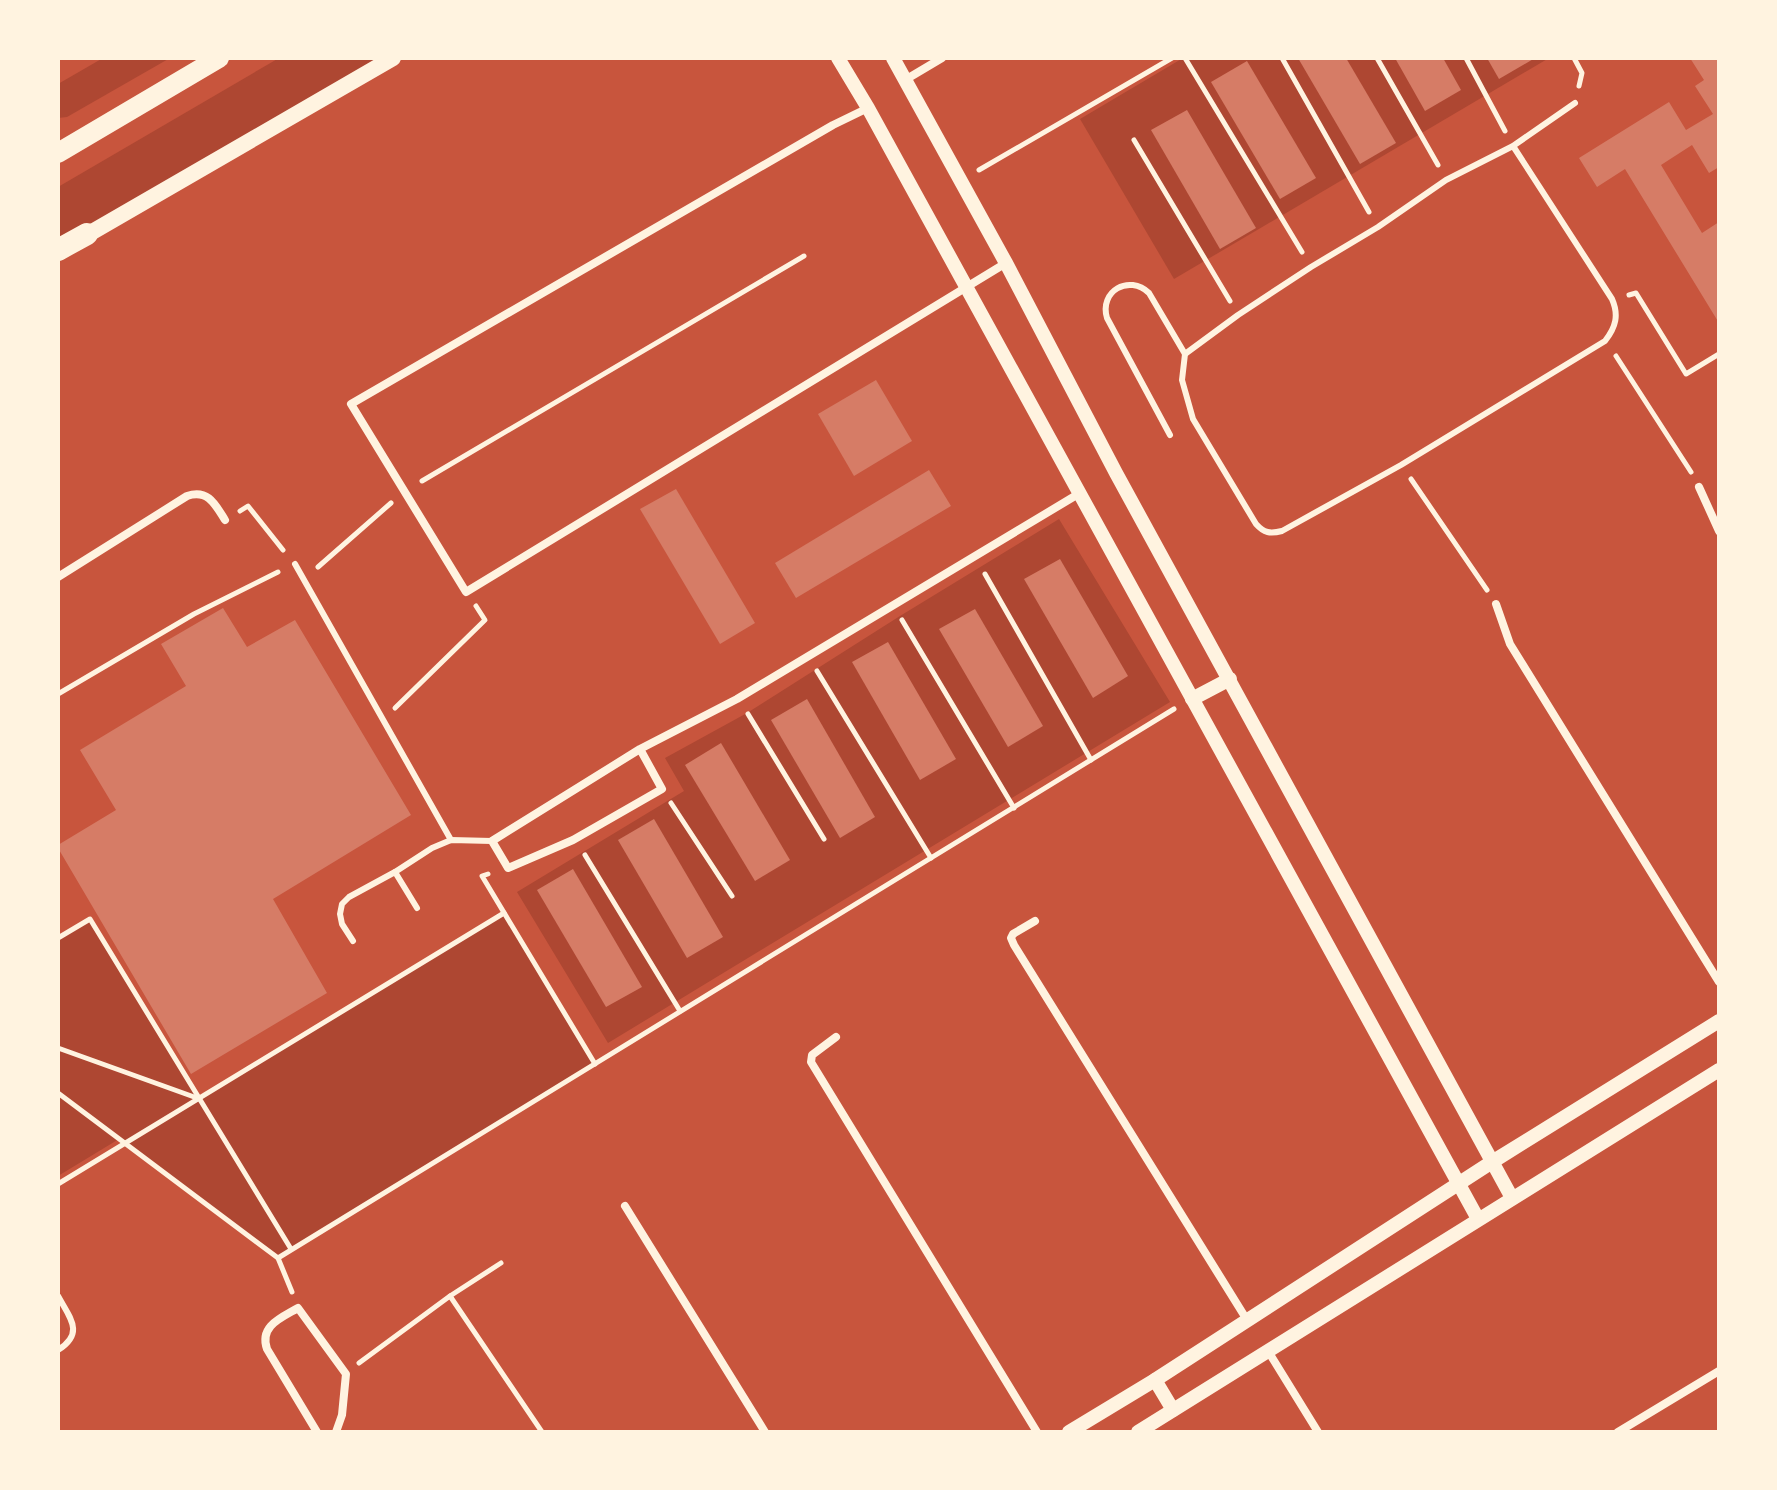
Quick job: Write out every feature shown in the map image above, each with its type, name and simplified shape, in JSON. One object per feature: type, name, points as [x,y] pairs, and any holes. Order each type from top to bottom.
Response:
[{"type":"highway","points":[[58,252],[87,234]]},
{"type":"main road","points":[[58,153],[219,58]]},
{"type":"main road","points":[[87,234],[393,58]]},
{"type":"street","points":[[838,58],[1478,1219]]},
{"type":"street","points":[[893,58],[1512,1198]]},
{"type":"street","points":[[905,80],[942,58]]},
{"type":"street","points":[[868,108],[833,125],[351,404],[466,592],[1006,263]]},
{"type":"street","points":[[1699,487],[1719,531]]},
{"type":"street","points":[[58,577],[187,496],[197,493],[207,495],[225,520]]},
{"type":"street","points":[[640,749],[662,789],[573,840],[508,868],[492,841],[640,749],[737,699],[1080,493]]},
{"type":"street","points":[[1496,604],[1510,644],[1719,982]]},
{"type":"street","points":[[1192,699],[1230,679]]},
{"type":"street","points":[[1035,921],[1013,934],[1014,945],[1247,1320]]},
{"type":"street","points":[[1069,1432],[1719,1021]]},
{"type":"street","points":[[836,1037],[812,1055],[811,1062],[1037,1432]]},
{"type":"street","points":[[1138,1432],[1719,1070]]},
{"type":"street","points":[[625,1206],[765,1432]]},
{"type":"street","points":[[317,1432],[264,1340],[273,1323],[298,1308],[346,1374],[342,1415],[336,1432]]},
{"type":"street","points":[[1268,1351],[1318,1432]]},
{"type":"street","points":[[1618,1432],[1719,1371]]},
{"type":"street","points":[[1155,1380],[1173,1410]]},
{"type":"lane","points":[[1185,354],[1238,315],[1378,227],[1446,180],[1513,146],[1575,103]]},
{"type":"lane","points":[[1170,435],[1104,308],[1107,298],[1132,283],[1142,286],[1149,293],[1185,354],[1182,380],[1193,419],[1256,524],[1272,534],[1401,465],[1605,341],[1613,331],[1616,320],[1612,299],[1513,146]]},
{"type":"lane","points":[[295,564],[451,840]]},
{"type":"lane","points":[[353,941],[342,924],[340,914],[342,904],[349,897],[451,840],[492,841]]},
{"type":"lane","points":[[395,872],[417,908]]},
{"type":"lane","points":[[58,1296],[74,1329],[72,1338],[58,1350]]},
{"type":"path","points":[[960,181],[1172,58]]},
{"type":"path","points":[[1185,58],[1311,267]]},
{"type":"path","points":[[1282,58],[1378,227]]},
{"type":"path","points":[[1377,58],[1446,180]]},
{"type":"path","points":[[1466,58],[1513,146]]},
{"type":"path","points":[[1574,58],[1582,73],[1575,103]]},
{"type":"path","points":[[1134,140],[1238,315]]},
{"type":"path","points":[[58,694],[194,614],[295,564],[319,568],[405,491],[804,256]]},
{"type":"path","points":[[1612,299],[1636,293],[1686,374],[1719,354]]},
{"type":"path","points":[[1605,341],[1699,487]]},
{"type":"path","points":[[1401,465],[1496,604]]},
{"type":"path","points":[[225,520],[248,506],[295,564]]},
{"type":"path","points":[[976,557],[1091,760]]},
{"type":"path","points":[[380,716],[397,707],[485,620],[466,592]]},
{"type":"path","points":[[893,605],[1014,808]]},
{"type":"path","points":[[809,656],[931,858]]},
{"type":"path","points":[[737,699],[824,839]]},
{"type":"path","points":[[278,1258],[1192,699]]},
{"type":"path","points":[[662,789],[732,896]]},
{"type":"path","points":[[573,840],[584,852],[680,1011]]},
{"type":"path","points":[[508,868],[482,876],[595,1064]]},
{"type":"path","points":[[58,1184],[62,1178],[504,913]]},
{"type":"path","points":[[58,938],[90,919],[292,1249]]},
{"type":"path","points":[[58,1048],[198,1098]]},
{"type":"path","points":[[58,1093],[278,1258],[298,1308]]},
{"type":"path","points":[[346,1374],[450,1296],[501,1263]]},
{"type":"path","points":[[450,1296],[542,1432]]},
{"type":"shaded area","points":[[103,58],[170,58],[67,117],[58,118],[58,84]]},
{"type":"shaded area","points":[[279,58],[379,58],[58,244],[58,187]]},
{"type":"shaded area","points":[[1183,58],[1549,58],[1174,279],[1080,119]]},
{"type":"shaded area","points":[[1059,519],[1170,702],[608,1043],[517,892],[684,791],[665,758],[747,713]]},
{"type":"shaded area","points":[[504,913],[595,1064],[278,1258],[119,1139],[58,1176],[58,940],[90,919],[198,1098]]},
{"type":"building","points":[[1298,58],[1346,58],[1396,143],[1360,164]]},
{"type":"building","points":[[1395,58],[1443,58],[1461,90],[1425,111]]},
{"type":"building","points":[[1487,58],[1535,58],[1499,79]]},
{"type":"building","points":[[1690,58],[1719,58],[1719,167],[1709,173],[1692,145],[1661,165],[1702,233],[1719,222],[1719,323],[1625,169],[1597,187],[1579,158],[1669,102],[1686,130],[1713,114],[1695,86],[1704,80]]},
{"type":"building","points":[[1247,61],[1316,178],[1280,199],[1211,82]]},
{"type":"building","points":[[1187,110],[1256,228],[1220,249],[1151,130]]},
{"type":"building","points":[[876,380],[912,441],[854,476],[818,414]]},
{"type":"building","points":[[929,470],[951,506],[796,598],[775,563]]},
{"type":"building","points":[[676,489],[755,623],[720,644],[640,509]]},
{"type":"building","points":[[1060,559],[1128,676],[1093,698],[1024,579]]},
{"type":"building","points":[[223,608],[247,647],[295,620],[411,815],[273,899],[327,993],[191,1074],[58,845],[116,810],[80,750],[186,686],[161,644]]},
{"type":"building","points":[[975,609],[1043,726],[1008,747],[939,629]]},
{"type":"building","points":[[888,642],[956,759],[920,780],[852,662]]},
{"type":"building","points":[[807,699],[875,817],[840,838],[771,720]]},
{"type":"building","points":[[721,743],[790,860],[755,881],[685,765]]},
{"type":"building","points":[[654,819],[723,937],[687,958],[618,840]]},
{"type":"building","points":[[573,869],[642,987],[606,1007],[537,890]]}]
